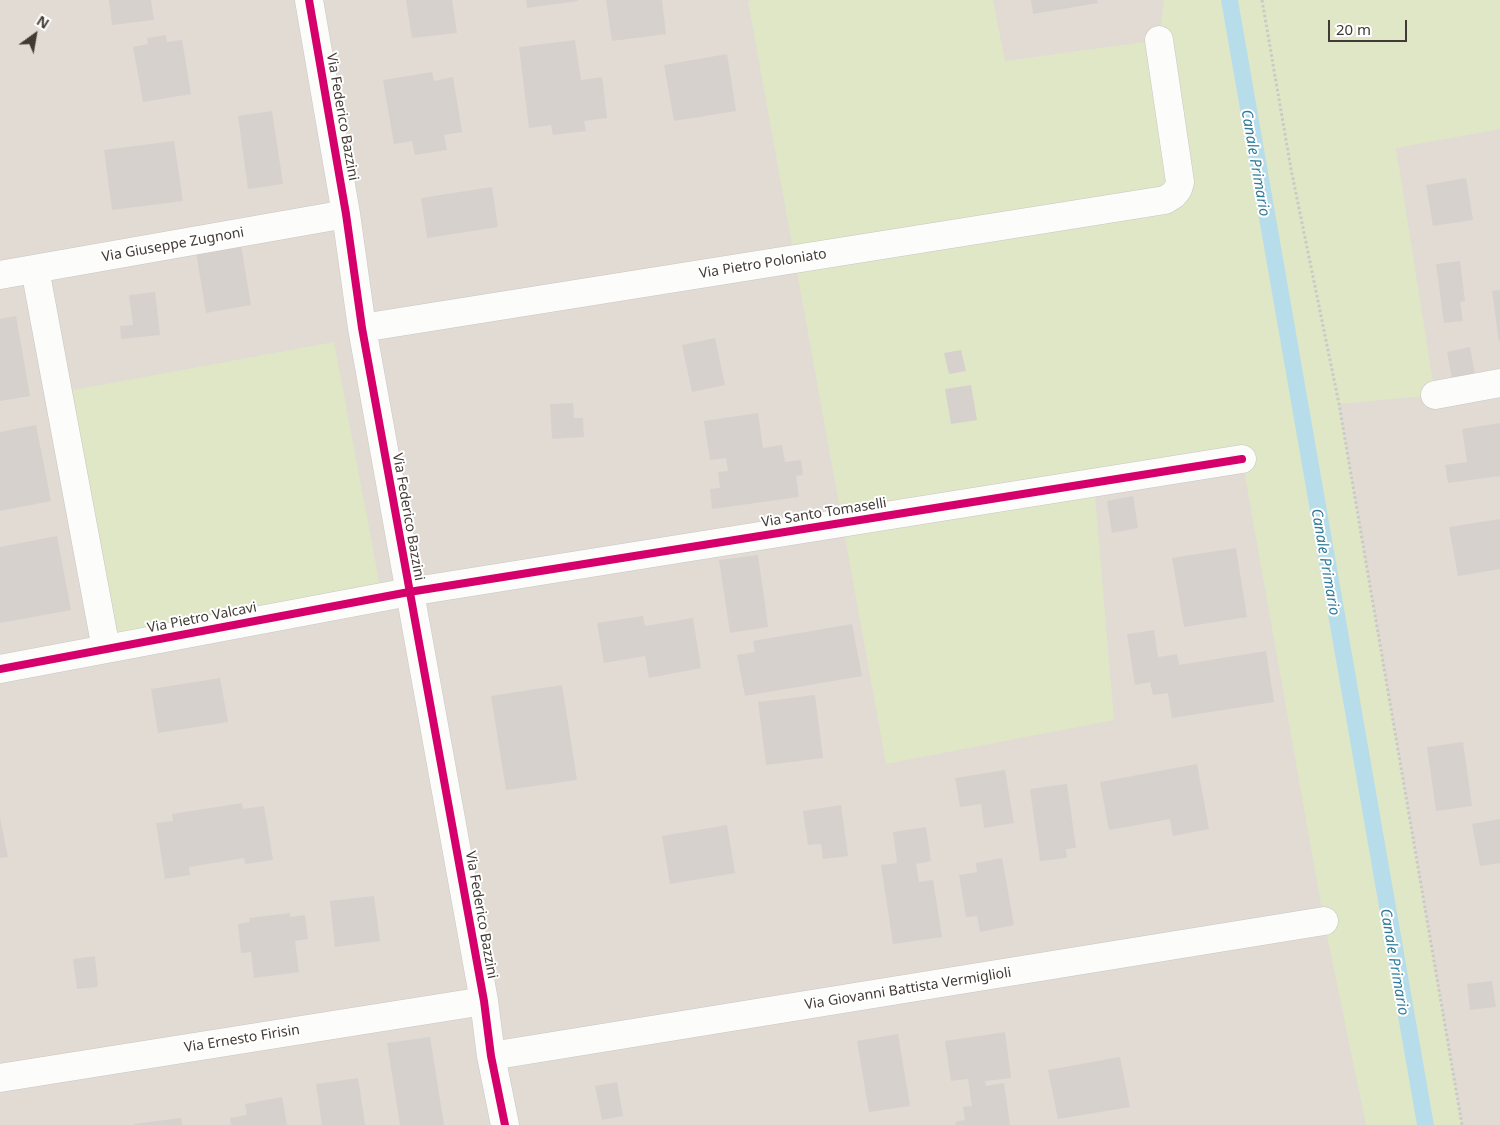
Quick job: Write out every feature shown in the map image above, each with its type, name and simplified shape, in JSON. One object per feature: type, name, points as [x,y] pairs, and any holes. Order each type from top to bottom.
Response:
[{"type":"street","name":"Via Federico Bazzini","points":[[309,0],[346,214],[362,328],[505,1125]]},
{"type":"street","name":"Via Pietro Poloniato","points":[[362,328],[1165,200],[1178,190],[1180,182],[1159,40]]},
{"type":"street","name":"Via Giuseppe Zugnoni","points":[[0,275],[346,214]]},
{"type":"street","points":[[35,269],[106,649]]},
{"type":"street","points":[[1435,395],[1500,383]]},
{"type":"street","name":"Via Santo Tomaselli","points":[[409,592],[1242,459]]},
{"type":"street","name":"Via Pietro Valcavi","points":[[0,669],[409,592]]},
{"type":"street","name":"Via Giovanni Battista Vermiglioli","points":[[492,1056],[1324,921]]},
{"type":"street","name":"Via Ernesto Firisin","points":[[0,1078],[484,1001]]},
{"type":"path","points":[[1262,0],[1291,169],[1340,414],[1462,1125]]},
{"type":"shaded area","points":[[0,0],[1500,0],[1500,1125],[0,1125]]},
{"type":"green space","points":[[993,0],[1005,61],[1159,40],[1164,0],[1500,0],[1500,129],[1396,148],[1435,395],[1339,404],[1462,1125],[1366,1125],[1324,921],[1242,459],[1094,483],[1114,720],[886,764],[748,1]]},
{"type":"green space","points":[[334,342],[380,586],[114,635],[68,391]]},
{"type":"water","name":"Canale Primario","points":[[1221,0],[1238,0],[1434,1125],[1417,1125]]},
{"type":"building","points":[[109,0],[151,0],[154,20],[112,25]]},
{"type":"building","points":[[406,0],[452,0],[457,33],[412,38]]},
{"type":"building","points":[[526,0],[578,0],[578,1],[527,8]]},
{"type":"building","points":[[606,0],[662,0],[666,34],[612,41]]},
{"type":"building","points":[[1031,0],[1097,0],[1098,3],[1033,14]]},
{"type":"building","points":[[166,35],[167,42],[182,40],[191,94],[143,102],[133,47],[148,44],[147,38]]},
{"type":"building","points":[[575,40],[581,80],[602,77],[607,118],[584,121],[586,131],[553,135],[551,125],[529,128],[519,47]]},
{"type":"building","points":[[727,54],[736,111],[674,121],[664,65]]},
{"type":"building","points":[[432,72],[434,81],[453,77],[462,132],[444,135],[447,150],[415,155],[412,141],[394,144],[383,80]]},
{"type":"building","points":[[272,111],[283,184],[248,189],[238,116]]},
{"type":"building","points":[[174,141],[183,201],[112,210],[104,150]]},
{"type":"building","points":[[1466,178],[1473,220],[1433,226],[1426,185]]},
{"type":"building","points":[[492,187],[498,227],[427,238],[421,198]]},
{"type":"building","points":[[241,245],[251,305],[206,313],[196,252]]},
{"type":"building","points":[[1460,261],[1465,301],[1460,302],[1463,321],[1444,323],[1436,264]]},
{"type":"building","points":[[1500,290],[1500,341],[1499,342],[1492,291]]},
{"type":"building","points":[[155,292],[160,335],[121,339],[120,326],[133,325],[129,295]]},
{"type":"building","points":[[16,316],[30,396],[0,401],[0,319]]},
{"type":"building","points":[[715,338],[725,385],[692,392],[682,345]]},
{"type":"building","points":[[1470,347],[1475,374],[1452,379],[1447,352]]},
{"type":"building","points":[[961,350],[966,371],[949,374],[944,353]]},
{"type":"building","points":[[971,385],[977,420],[951,424],[945,389]]},
{"type":"building","points":[[573,403],[574,418],[583,418],[584,437],[552,439],[550,404]]},
{"type":"building","points":[[758,413],[763,448],[782,445],[785,462],[801,460],[803,475],[796,476],[799,497],[712,509],[710,489],[720,488],[718,472],[728,471],[726,458],[710,460],[704,421]]},
{"type":"building","points":[[1500,423],[1500,476],[1448,483],[1445,465],[1467,462],[1462,429]]},
{"type":"building","points":[[36,425],[51,501],[0,511],[0,432]]},
{"type":"building","points":[[1133,496],[1138,528],[1112,533],[1107,501]]},
{"type":"building","points":[[1500,519],[1500,569],[1458,576],[1449,527]]},
{"type":"building","points":[[57,536],[71,610],[0,623],[0,547]]},
{"type":"building","points":[[1236,548],[1247,617],[1184,627],[1172,558]]},
{"type":"building","points":[[758,555],[768,627],[730,633],[719,560]]},
{"type":"building","points":[[643,616],[645,626],[693,618],[701,668],[649,678],[645,656],[604,663],[597,623]]},
{"type":"building","points":[[852,624],[862,676],[745,696],[737,655],[755,652],[753,641]]},
{"type":"building","points":[[1154,630],[1158,657],[1177,654],[1179,665],[1266,651],[1274,702],[1172,718],[1168,693],[1153,695],[1150,682],[1135,685],[1127,634]]},
{"type":"building","points":[[220,678],[228,722],[158,733],[151,689]]},
{"type":"building","points":[[562,685],[577,780],[506,790],[491,696]]},
{"type":"building","points":[[815,695],[823,758],[766,765],[758,702]]},
{"type":"building","points":[[1463,742],[1472,806],[1436,811],[1427,747]]},
{"type":"building","points":[[1197,764],[1209,829],[1173,836],[1170,819],[1109,830],[1100,782]]},
{"type":"building","points":[[1005,770],[1014,823],[984,828],[981,804],[960,807],[955,778]]},
{"type":"building","points":[[1067,784],[1076,848],[1066,849],[1067,858],[1040,861],[1030,789]]},
{"type":"building","points":[[242,803],[243,809],[264,806],[273,860],[245,864],[244,858],[189,867],[190,875],[165,879],[156,823],[173,821],[172,814]]},
{"type":"building","points":[[841,805],[848,856],[823,859],[821,844],[808,845],[803,811]]},
{"type":"building","points":[[0,818],[8,857],[0,858]]},
{"type":"building","points":[[1500,819],[1500,863],[1480,866],[1472,824]]},
{"type":"building","points":[[727,825],[735,873],[670,884],[662,836]]},
{"type":"building","points":[[926,827],[931,861],[916,864],[919,882],[933,880],[942,937],[893,944],[881,865],[897,863],[893,832]]},
{"type":"building","points":[[1002,858],[1014,925],[980,932],[977,916],[966,917],[959,875],[977,872],[976,863]]},
{"type":"building","points":[[374,896],[380,941],[335,947],[330,901]]},
{"type":"building","points":[[290,913],[290,917],[305,915],[308,939],[295,941],[299,972],[254,978],[251,952],[241,953],[238,924],[250,922],[249,918]]},
{"type":"building","points":[[95,956],[98,987],[77,989],[73,959]]},
{"type":"building","points":[[1492,981],[1496,1007],[1470,1010],[1467,984]]},
{"type":"building","points":[[1005,1032],[1011,1078],[985,1081],[986,1086],[1004,1083],[1010,1125],[956,1125],[955,1122],[965,1120],[963,1107],[972,1106],[968,1079],[951,1081],[945,1041]]},
{"type":"building","points":[[898,1034],[910,1106],[869,1112],[857,1041]]},
{"type":"building","points":[[430,1037],[444,1125],[400,1125],[387,1043]]},
{"type":"building","points":[[1120,1057],[1130,1107],[1058,1119],[1048,1070]]},
{"type":"building","points":[[358,1078],[365,1125],[322,1125],[316,1084]]},
{"type":"building","points":[[617,1082],[623,1116],[602,1120],[595,1086]]},
{"type":"building","points":[[282,1097],[287,1125],[231,1125],[230,1118],[247,1115],[245,1104]]},
{"type":"building","points":[[181,1118],[182,1125],[134,1125],[134,1124]]},
{"type":"cycle path","points":[[309,0],[346,214],[362,328],[484,1001],[491,1056],[505,1125]]},
{"type":"cycle path","points":[[0,669],[409,592],[1242,459]]}]
